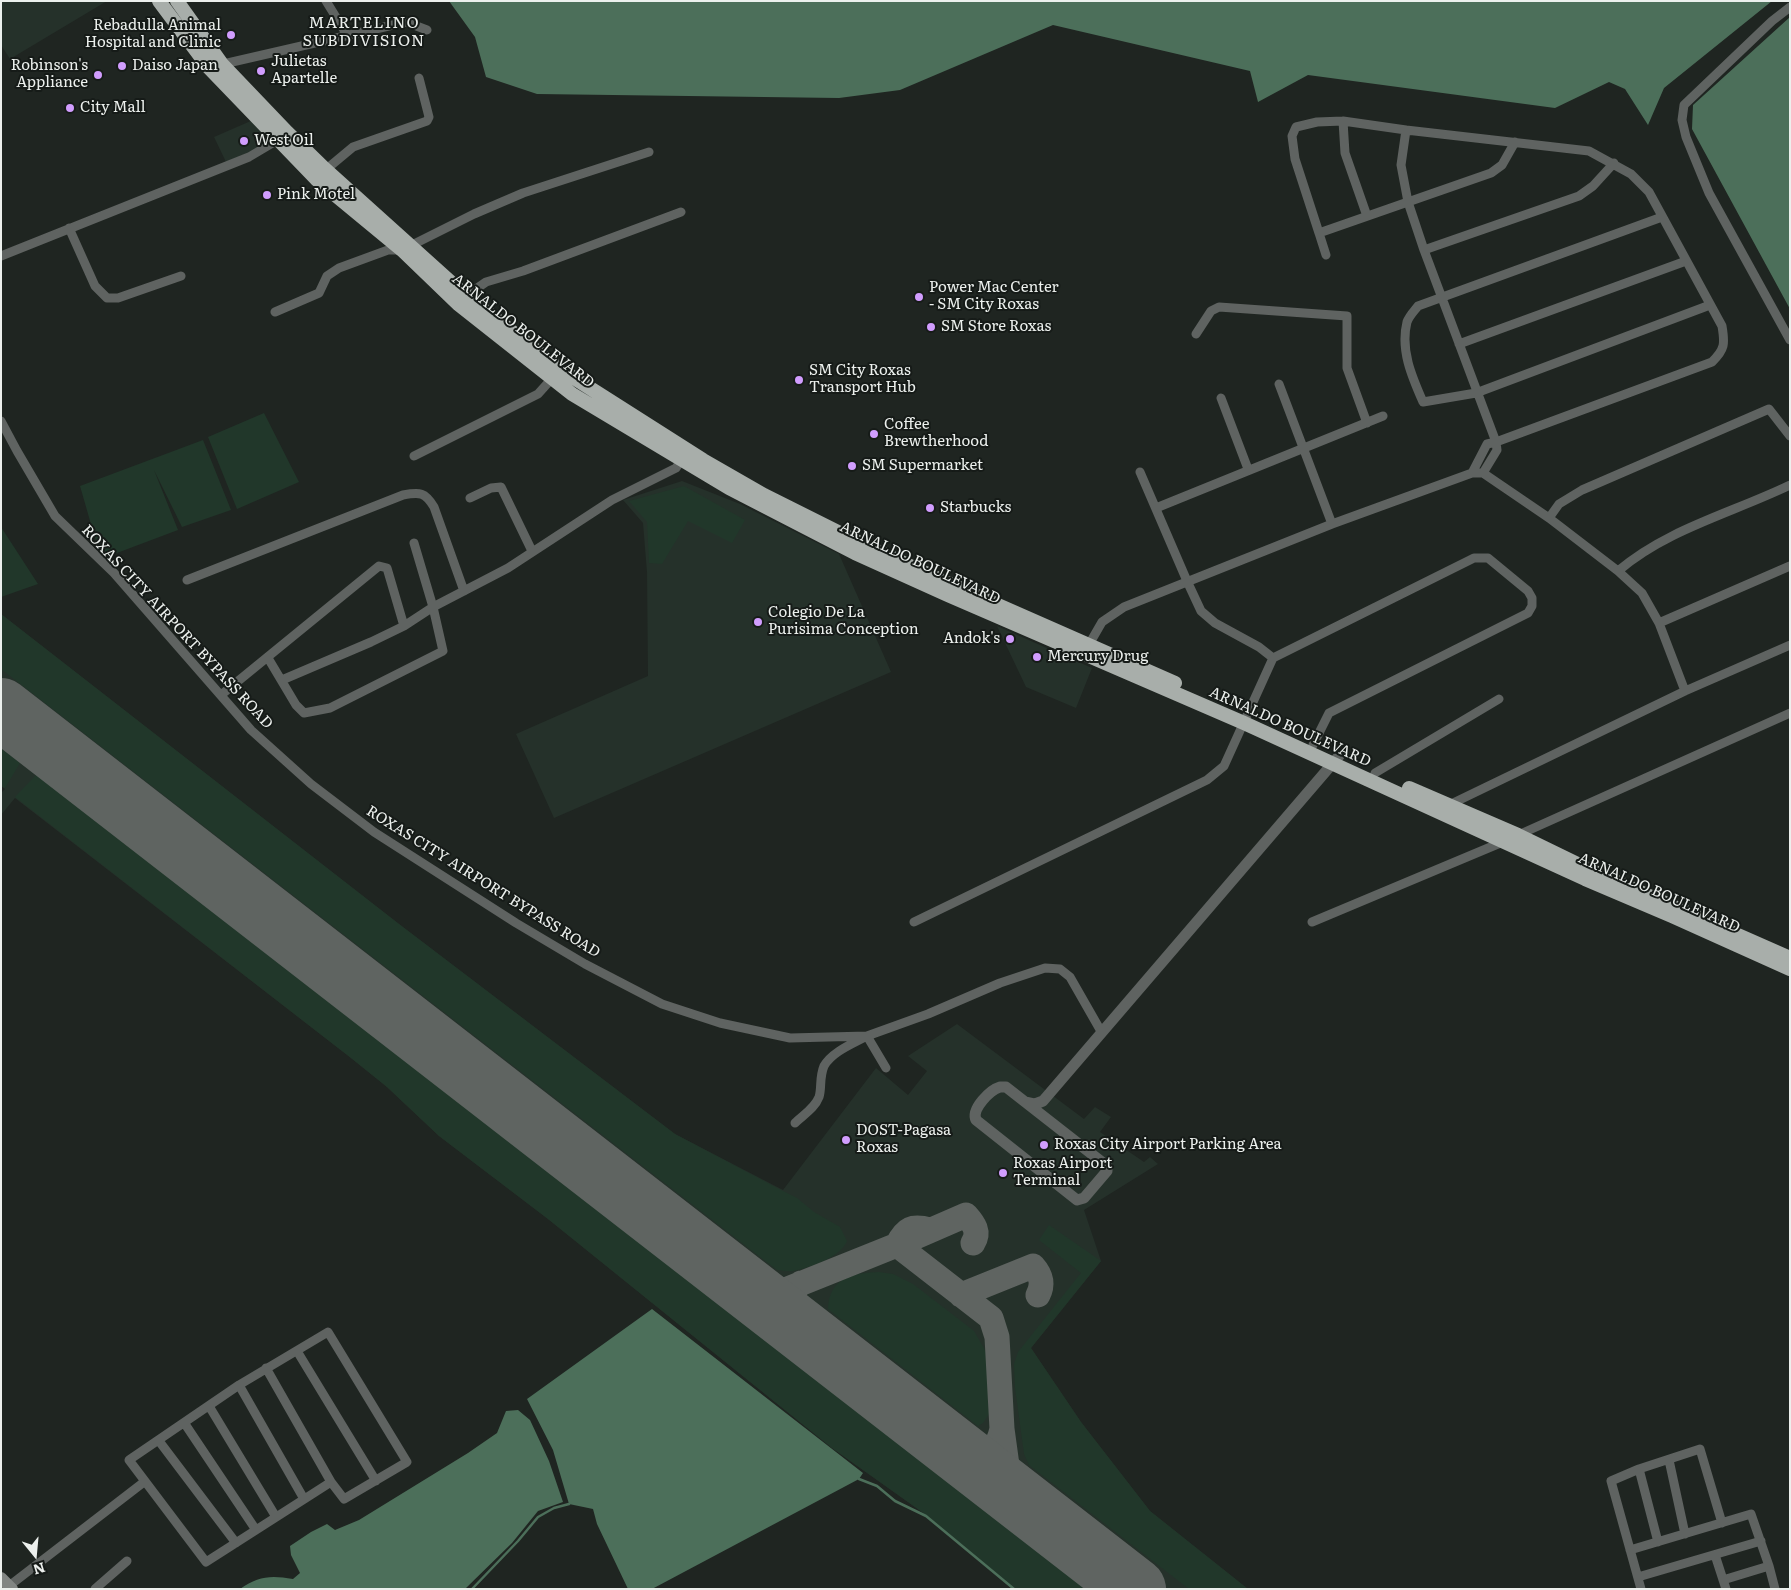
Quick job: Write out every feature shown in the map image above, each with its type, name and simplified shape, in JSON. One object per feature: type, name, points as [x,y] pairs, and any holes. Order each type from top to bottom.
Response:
[{"type":"highway","name":"ARNALDO BOULEVARD","points":[[159,1],[215,66],[320,174],[406,247],[461,300],[556,373],[700,464],[764,495],[858,548],[1422,798],[1448,805],[1518,835],[1588,874]]},
{"type":"highway","name":"ARNALDO BOULEVARD","points":[[176,1],[215,66]]},
{"type":"highway","name":"ARNALDO BOULEVARD","points":[[556,373],[572,394],[682,459],[700,464]]},
{"type":"highway","name":"ARNALDO BOULEVARD","points":[[1246,719],[1313,744],[1336,760],[1375,772],[1504,841],[1674,911],[1756,948],[1790,969]]},
{"type":"highway","name":"ARNALDO BOULEVARD","points":[[1756,948],[1790,958]]},
{"type":"street","points":[[326,1],[347,35]]},
{"type":"street","points":[[1790,7],[1772,21],[1684,105],[1682,120],[1686,137],[1709,193],[1790,340]]},
{"type":"street","points":[[215,66],[406,22],[427,30]]},
{"type":"street","points":[[320,174],[353,147],[427,121],[429,117],[419,78]]},
{"type":"street","points":[[1342,121],[1345,153],[1367,216]]},
{"type":"street","points":[[1326,255],[1295,159],[1292,136],[1296,127],[1316,122],[1342,121],[1589,151],[1631,174],[1649,192],[1722,326],[1724,339],[1722,353],[1712,362],[1487,444],[1472,473]]},
{"type":"street","points":[[1406,130],[1402,165],[1408,202],[1476,393],[1496,442],[1497,450],[1484,473]]},
{"type":"street","points":[[1,256],[250,157],[282,136]]},
{"type":"street","points":[[1319,233],[1491,173],[1502,165],[1515,142]]},
{"type":"street","points":[[275,312],[319,293],[327,276],[339,268],[388,250],[406,247],[523,193],[649,152]]},
{"type":"street","points":[[1424,250],[1579,196],[1594,186],[1614,163]]},
{"type":"street","points":[[461,300],[486,282],[548,262],[681,212]]},
{"type":"street","points":[[1662,217],[1418,306],[1407,321],[1405,349],[1408,368],[1423,402],[1476,393],[1710,305]]},
{"type":"street","points":[[69,228],[95,286],[107,298],[118,298],[181,276]]},
{"type":"street","points":[[1459,344],[1686,261]]},
{"type":"street","points":[[1196,334],[1211,311],[1219,307],[1347,316],[1347,368],[1367,422]]},
{"type":"street","points":[[414,456],[538,394],[556,373]]},
{"type":"street","points":[[1279,384],[1332,524]]},
{"type":"street","points":[[1221,398],[1248,469]]},
{"type":"street","points":[[1549,518],[1559,504],[1582,490],[1768,409],[1790,436]]},
{"type":"street","points":[[1156,508],[1302,447],[1383,416]]},
{"type":"street","name":"ROXAS CITY AIRPORT BYPASS ROAD","points":[[1,421],[55,516],[114,573],[251,730],[311,784],[374,832],[516,923],[593,968],[662,1004],[720,1023],[790,1038],[867,1036],[928,1014],[1000,983],[1045,968],[1060,969],[1070,977],[1102,1033]]},
{"type":"street","points":[[282,680],[404,626],[433,607],[508,568],[612,500],[676,468],[682,459]]},
{"type":"street","points":[[1140,472],[1186,582],[1201,610],[1215,623],[1259,647],[1273,658]]},
{"type":"street","points":[[1086,650],[1102,622],[1124,607],[1332,524],[1472,473],[1484,473],[1549,518],[1618,571],[1642,593],[1659,623],[1685,691]]},
{"type":"street","points":[[1618,571],[1634,557],[1659,542],[1790,485]]},
{"type":"street","points":[[470,498],[490,488],[500,486],[532,551]]},
{"type":"street","points":[[187,580],[403,495],[417,492],[428,497],[434,507],[464,591]]},
{"type":"street","points":[[268,658],[296,705],[304,713],[330,708],[443,651],[433,607],[414,543]]},
{"type":"street","points":[[914,922],[1207,780],[1224,766],[1273,658],[1474,558],[1488,558],[1528,590],[1532,598],[1532,606],[1528,613],[1329,713],[1313,744]]},
{"type":"street","points":[[221,695],[380,566],[387,568],[404,626]]},
{"type":"street","points":[[1659,623],[1790,566]]},
{"type":"street","points":[[1448,805],[1685,691],[1790,645]]},
{"type":"street","points":[[1375,772],[1499,699]]},
{"type":"street","points":[[1312,922],[1518,835],[1790,713]]},
{"type":"street","points":[[1045,1117],[1041,1105],[1043,1101],[1336,760]]},
{"type":"street","points":[[795,1123],[812,1107],[819,1096],[820,1080],[825,1065],[842,1049],[867,1036],[886,1068]]},
{"type":"street","points":[[1006,1087],[1026,1102],[1108,1166],[1107,1171],[1081,1200],[1078,1200],[996,1137],[976,1120],[974,1116],[975,1111],[995,1088],[1006,1087]]},
{"type":"street","points":[[1026,1102],[1034,1104],[1043,1101]]},
{"type":"street","points":[[266,1368],[331,1482],[344,1499],[408,1462],[328,1332],[266,1368],[239,1385],[185,1424],[129,1460],[206,1562],[331,1482]]},
{"type":"street","points":[[297,1350],[376,1481]]},
{"type":"street","points":[[239,1385],[304,1499]]},
{"type":"street","points":[[209,1406],[276,1517]]},
{"type":"street","points":[[185,1424],[256,1530]]},
{"type":"street","points":[[159,1441],[236,1543]]},
{"type":"street","points":[[1641,1589],[1611,1481],[1639,1469],[1700,1449],[1722,1523]]},
{"type":"street","points":[[1669,1460],[1685,1534]]},
{"type":"street","points":[[1639,1469],[1658,1542]]},
{"type":"street","points":[[7,1584],[144,1482]]},
{"type":"street","points":[[1630,1550],[1751,1514],[1770,1566],[1775,1589]]},
{"type":"street","points":[[1638,1577],[1761,1540]]},
{"type":"street","points":[[1715,1554],[1724,1584],[1770,1566]]},
{"type":"street","points":[[95,1589],[127,1562]]},
{"type":"shaded area","points":[[1,1],[107,1],[10,59],[1,45]]},
{"type":"shaded area","points":[[449,1],[1772,1],[1664,88],[1648,125],[1625,89],[1609,82],[1555,108],[1308,75],[1258,102],[1250,71],[1053,25],[900,90],[839,98],[537,94],[486,77],[475,37]]},
{"type":"shaded area","points":[[1790,17],[1790,309],[1692,129],[1693,105]]},
{"type":"shaded area","points":[[253,120],[272,139],[265,146],[226,162],[214,137]]},
{"type":"shaded area","points":[[264,413],[299,482],[237,509],[208,437]]},
{"type":"shaded area","points":[[203,440],[231,510],[182,527],[154,470],[178,530],[101,559],[80,486]]},
{"type":"shaded area","name":"Colegio De La Purisima Conception","points":[[682,481],[740,504],[839,554],[891,672],[554,818],[516,734],[648,676],[647,572],[643,523],[623,500]]},
{"type":"shaded area","points":[[684,486],[745,520],[732,543],[688,521],[662,564],[649,563],[647,522],[629,501]]},
{"type":"shaded area","points":[[1,527],[38,584],[1,597]]},
{"type":"shaded area","points":[[1,614],[399,924],[675,1134],[783,1190],[876,1068],[908,1095],[927,1071],[908,1056],[957,1024],[1084,1119],[1095,1107],[1111,1117],[1100,1132],[1144,1162],[1150,1157],[1158,1164],[1084,1210],[1101,1261],[1031,1348],[1081,1422],[1150,1511],[1248,1589],[1015,1589],[929,1517],[832,1448],[548,1219],[439,1136],[387,1087],[351,1058],[15,798],[1,815],[1,793],[5,789],[1,786]]},
{"type":"shaded area","points":[[1,614],[399,924],[675,1134],[797,1198],[814,1212],[840,1227],[847,1241],[844,1247],[824,1261],[807,1267],[791,1271],[777,1270],[1,669]]},
{"type":"shaded area","points":[[997,626],[1092,668],[1076,708],[1026,687]]},
{"type":"shaded area","points":[[1,748],[20,763],[5,788],[1,786]]},
{"type":"shaded area","points":[[36,775],[1087,1589],[1015,1589],[929,1517],[832,1448],[548,1219],[439,1136],[387,1087],[351,1058],[15,797]]},
{"type":"shaded area","points":[[1049,1225],[1101,1261],[1031,1348],[1081,1422],[1150,1511],[1248,1589],[1189,1589],[1029,1465],[1024,1454],[1015,1388],[1014,1364],[1018,1352],[1081,1273],[1039,1240]]},
{"type":"shaded area","points":[[879,1272],[893,1274],[913,1284],[974,1331],[986,1352],[990,1370],[992,1395],[989,1414],[983,1423],[978,1426],[828,1309],[829,1299],[837,1284],[851,1276]]},
{"type":"shaded area","points":[[652,1309],[863,1473],[859,1479],[652,1589],[628,1589],[597,1524],[593,1509],[569,1504],[553,1450],[527,1399]]},
{"type":"shaded area","points":[[518,1410],[530,1420],[549,1461],[563,1502],[538,1511],[512,1543],[465,1589],[240,1589],[259,1579],[278,1577],[293,1579],[300,1573],[291,1555],[290,1546],[327,1524],[335,1530],[359,1520],[497,1433],[506,1411]]},
{"type":"waterway","points":[[859,1479],[877,1486],[895,1501],[926,1516],[1014,1589]]},
{"type":"waterway","points":[[472,1589],[538,1517],[554,1508],[569,1504]]},
{"type":"taxiway","points":[[747,1288],[760,1295],[775,1294],[966,1215],[975,1228],[976,1235],[973,1243]]},
{"type":"taxiway","points":[[930,1230],[910,1229],[903,1235],[897,1245],[991,1318],[997,1337],[1002,1429],[1009,1480],[1011,1490],[1016,1496]]},
{"type":"taxiway","points":[[961,1295],[1033,1266],[1041,1279],[1038,1295]]},
{"type":"taxiway","points":[[796,1326],[791,1313],[790,1303],[793,1293],[801,1283]]},
{"type":"taxiway","points":[[961,1454],[977,1456],[989,1453],[997,1444],[1002,1429]]},
{"type":"runway","points":[[1,709],[1135,1589]]},
{"type":"place","name":"Rebadulla Animal Hospital and Clinic","points":[[231,35]]},
{"type":"place","name":"Daiso Japan","points":[[122,66]]},
{"type":"place","name":"Julietas Apartelle","points":[[261,71]]},
{"type":"place","name":"Robinson's Appliance","points":[[98,75]]},
{"type":"place","name":"City Mall","points":[[70,108]]},
{"type":"place","name":"West Oil","points":[[244,141]]},
{"type":"place","name":"Pink Motel","points":[[267,195]]},
{"type":"place","name":"Power Mac Center - SM City Roxas","points":[[919,297]]},
{"type":"place","name":"SM Store Roxas","points":[[931,327]]},
{"type":"place","name":"SM City Roxas Transport Hub","points":[[799,380]]},
{"type":"place","name":"Coffee Brewtherhood","points":[[874,434]]},
{"type":"place","name":"SM Supermarket","points":[[852,466]]},
{"type":"place","name":"Starbucks","points":[[930,508]]},
{"type":"place","name":"Colegio De La Purisima Conception","points":[[758,622]]},
{"type":"place","name":"Andok's","points":[[1010,639]]},
{"type":"place","name":"Mercury Drug","points":[[1037,657]]},
{"type":"place","name":"DOST-Pagasa Roxas","points":[[846,1140]]},
{"type":"place","name":"Roxas City Airport Parking Area","points":[[1044,1145]]},
{"type":"place","name":"Roxas Airport Terminal","points":[[1003,1173]]},
{"type":"district","name":"MARTELINO SUBDIVISION","points":[[364,32]]}]
